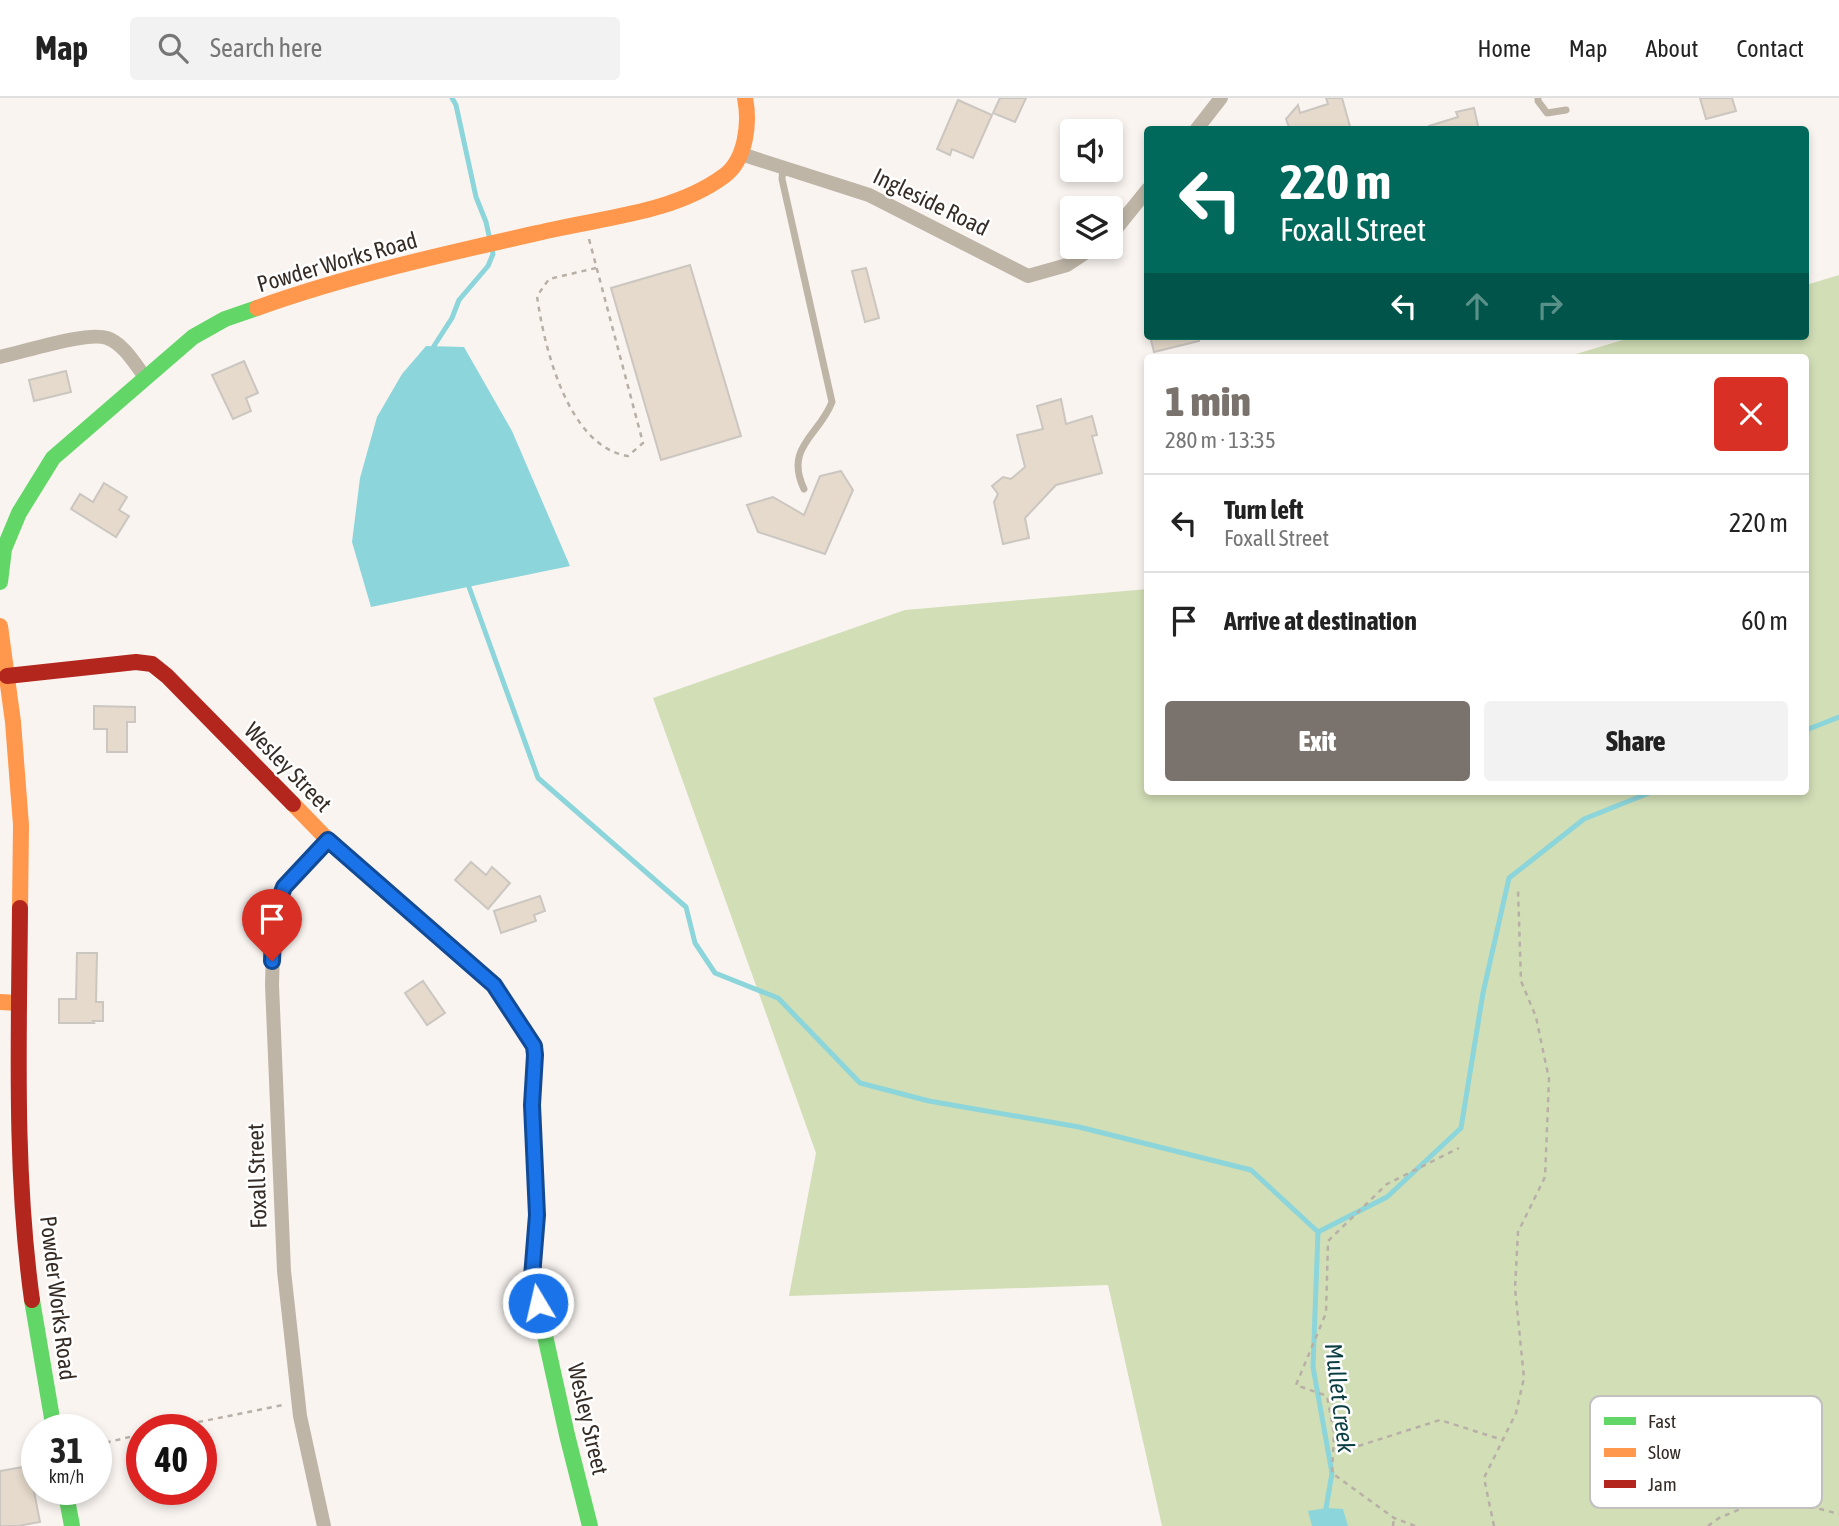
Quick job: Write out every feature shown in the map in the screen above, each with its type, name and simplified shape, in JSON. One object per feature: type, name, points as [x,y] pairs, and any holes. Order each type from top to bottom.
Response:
[{"type":"main road","points":[[741,153],[748,114],[745,98]]},
{"type":"main road","name":"Powder Works Road","points":[[0,582],[4,549],[19,513],[53,458],[193,337],[225,319],[320,286],[652,208],[694,194],[726,175],[741,153]]},
{"type":"main road","name":"Powder Works Road","points":[[0,626],[13,722],[21,825],[18,1094],[25,1250],[51,1414]]},
{"type":"main road","name":"Wesley Street","points":[[7,676],[136,662],[152,664],[167,676],[328,840],[494,985],[534,1046],[532,1105],[537,1215],[532,1277],[590,1526]]},
{"type":"main road","points":[[0,1002],[18,1003]]},
{"type":"main road","points":[[68,1505],[72,1526]]},
{"type":"street","points":[[1199,126],[1221,98]]},
{"type":"street","name":"Ingleside Road","points":[[741,153],[869,195],[1028,276],[1066,265],[1075,259]]},
{"type":"street","points":[[1123,220],[1144,194]]},
{"type":"street","points":[[0,357],[87,336],[108,338],[124,350],[145,377]]},
{"type":"street","name":"Foxall Street","points":[[324,1526],[299,1402],[284,1271],[272,985],[274,914],[284,887],[328,840]]},
{"type":"lane","points":[[1538,98],[1547,113],[1566,110]]},
{"type":"lane","points":[[783,167],[782,179],[832,402],[819,426],[803,443],[798,453],[798,477],[804,489]]},
{"type":"path","points":[[585,222],[643,443],[628,456],[608,450],[589,435],[558,380],[547,352],[542,329],[537,296],[549,279],[596,268]]},
{"type":"path","points":[[1494,1526],[1484,1479],[1516,1413],[1524,1378],[1516,1288],[1518,1232],[1545,1177],[1549,1079],[1536,1017],[1521,981],[1518,890]]},
{"type":"path","points":[[1415,1526],[1394,1518],[1332,1473],[1334,1433],[1327,1396],[1296,1385],[1326,1312],[1328,1241],[1387,1184],[1459,1147]]},
{"type":"path","points":[[217,1418],[299,1402]]},
{"type":"path","points":[[1349,1449],[1440,1420],[1503,1440]]},
{"type":"path","points":[[1708,1526],[1743,1508]]},
{"type":"path","points":[[1816,1508],[1839,1514]]},
{"type":"path","points":[[1393,1526],[1394,1518]]},
{"type":"green space","points":[[1839,275],[1839,1526],[1162,1526],[1108,1285],[789,1296],[816,1153],[653,698],[905,610],[1144,589],[1144,795],[1809,795],[1809,354],[1576,354],[1623,340],[1809,340],[1809,284]]},
{"type":"water","points":[[426,346],[464,347],[512,431],[570,566],[371,607],[352,542],[360,478],[377,417],[402,374]]},
{"type":"water","points":[[1343,1509],[1348,1526],[1312,1526],[1308,1511]]},
{"type":"building","points":[[1000,98],[1026,98],[1015,122],[993,113]]},
{"type":"building","points":[[1326,98],[1342,98],[1350,126],[1289,126],[1286,119],[1298,105],[1300,113],[1328,104]]},
{"type":"building","points":[[1700,98],[1732,98],[1736,111],[1706,119]]},
{"type":"building","points":[[958,100],[992,115],[973,158],[952,149],[950,155],[937,149]]},
{"type":"building","points":[[1474,108],[1478,126],[1429,126],[1458,117],[1456,112]]},
{"type":"building","points":[[690,265],[741,436],[661,460],[611,288]]},
{"type":"building","points":[[866,268],[879,318],[865,322],[852,271]]},
{"type":"building","points":[[1151,340],[1199,340],[1199,341],[1154,352]]},
{"type":"building","points":[[244,361],[258,393],[246,398],[251,411],[233,419],[212,375]]},
{"type":"building","points":[[66,371],[71,392],[34,401],[29,380]]},
{"type":"building","points":[[1061,399],[1066,424],[1092,416],[1097,435],[1092,436],[1102,473],[1056,485],[1025,518],[1029,538],[1003,544],[994,502],[998,494],[992,486],[1003,477],[1011,479],[1025,467],[1017,435],[1043,429],[1037,406]]},
{"type":"building","points":[[841,471],[853,490],[825,554],[758,532],[747,505],[773,497],[804,515],[820,476]]},
{"type":"building","points":[[104,483],[127,497],[119,510],[129,516],[116,537],[71,509],[80,494],[93,502]]},
{"type":"building","points":[[94,706],[135,707],[135,722],[127,722],[127,752],[107,752],[107,729],[94,729]]},
{"type":"building","points":[[471,862],[486,875],[492,867],[510,883],[488,909],[455,880]]},
{"type":"building","points":[[540,896],[545,911],[534,915],[536,921],[501,933],[494,911]]},
{"type":"building","points":[[77,953],[97,953],[96,1002],[103,1002],[103,1021],[59,1023],[59,999],[76,999]]},
{"type":"building","points":[[423,981],[445,1013],[427,1025],[405,993]]},
{"type":"building","points":[[21,1467],[21,1505],[37,1505],[40,1522],[0,1526],[0,1471]]},
{"type":"waterway","points":[[452,98],[456,105],[476,197],[490,240]]},
{"type":"waterway","points":[[434,346],[452,318],[459,300],[488,266],[493,254],[492,249]]},
{"type":"waterway","points":[[469,587],[538,778],[686,907],[695,943],[715,973],[778,998],[860,1083],[929,1101],[1079,1127],[1251,1170],[1318,1232]]},
{"type":"waterway","points":[[1809,729],[1839,717]]},
{"type":"waterway","points":[[1318,1232],[1387,1197],[1461,1128],[1483,993],[1509,878],[1584,819],[1644,795]]},
{"type":"waterway","name":"Mullet Creek","points":[[1318,1232],[1313,1367],[1332,1473],[1323,1526]]},
{"type":"traffic: fast","points":[[0,582],[4,549],[19,513],[53,458],[193,337],[225,319],[257,308]]},
{"type":"traffic: fast","points":[[521,1026],[534,1046],[535,1055],[532,1105],[537,1215],[532,1277],[590,1526]]},
{"type":"traffic: fast","points":[[32,1300],[51,1414]]},
{"type":"traffic: fast","points":[[68,1505],[72,1526]]},
{"type":"traffic: slow","points":[[257,308],[403,265],[640,212],[684,198],[724,176],[737,161],[745,140],[745,98]]},
{"type":"traffic: slow","points":[[0,626],[13,722],[21,825],[20,908]]},
{"type":"traffic: slow","points":[[293,804],[328,840],[494,985],[521,1026]]},
{"type":"traffic: slow","points":[[0,1002],[18,1003]]},
{"type":"traffic: jam","points":[[7,676],[136,662],[152,664],[293,804]]},
{"type":"traffic: jam","points":[[20,908],[20,1153],[32,1300]]},
{"type":"route","points":[[272,961],[274,914],[284,887],[328,840],[494,985],[534,1046],[532,1105],[537,1215],[532,1277],[538,1303]]}]
